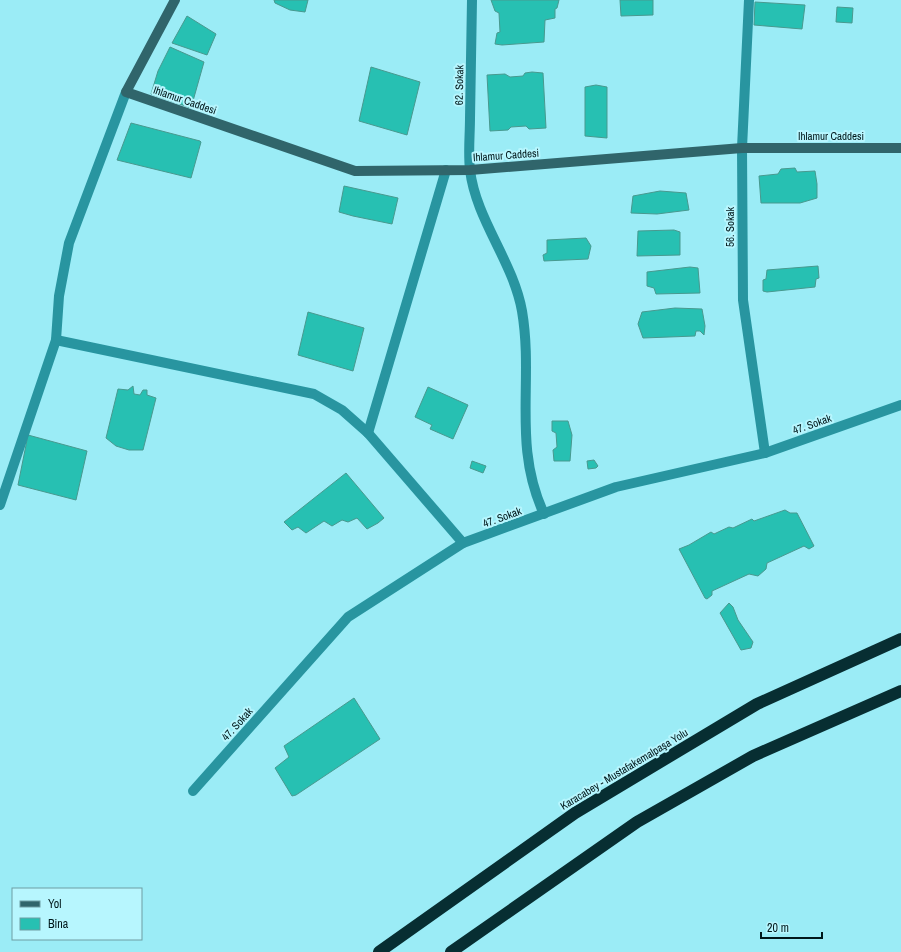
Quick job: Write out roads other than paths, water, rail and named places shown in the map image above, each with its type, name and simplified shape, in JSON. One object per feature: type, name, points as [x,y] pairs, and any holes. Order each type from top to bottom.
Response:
[{"type":"highway","name":"Karacabey - Mustafakemalpaşa Yolu","points":[[379,952],[588,805],[757,704],[901,639]]},
{"type":"highway","points":[[451,952],[637,822],[753,756],[901,691]]},
{"type":"street","points":[[0,505],[56,340],[59,296],[69,243],[126,92],[175,0]]},
{"type":"street","name":"62. Sokak","points":[[472,0],[470,170],[478,201],[508,267],[522,311],[524,332],[526,448],[532,484],[544,514]]},
{"type":"street","name":"56. Sokak","points":[[749,0],[742,148],[743,300],[765,453]]},
{"type":"street","name":"Ihlamur Caddesi","points":[[126,92],[356,171],[470,170],[742,148],[901,148]]},
{"type":"street","points":[[368,433],[446,170]]},
{"type":"street","points":[[56,340],[314,394],[342,410],[368,433],[464,543]]},
{"type":"street","name":"47. Sokak","points":[[194,791],[348,617],[464,543],[616,487],[765,453],[901,405]]}]
